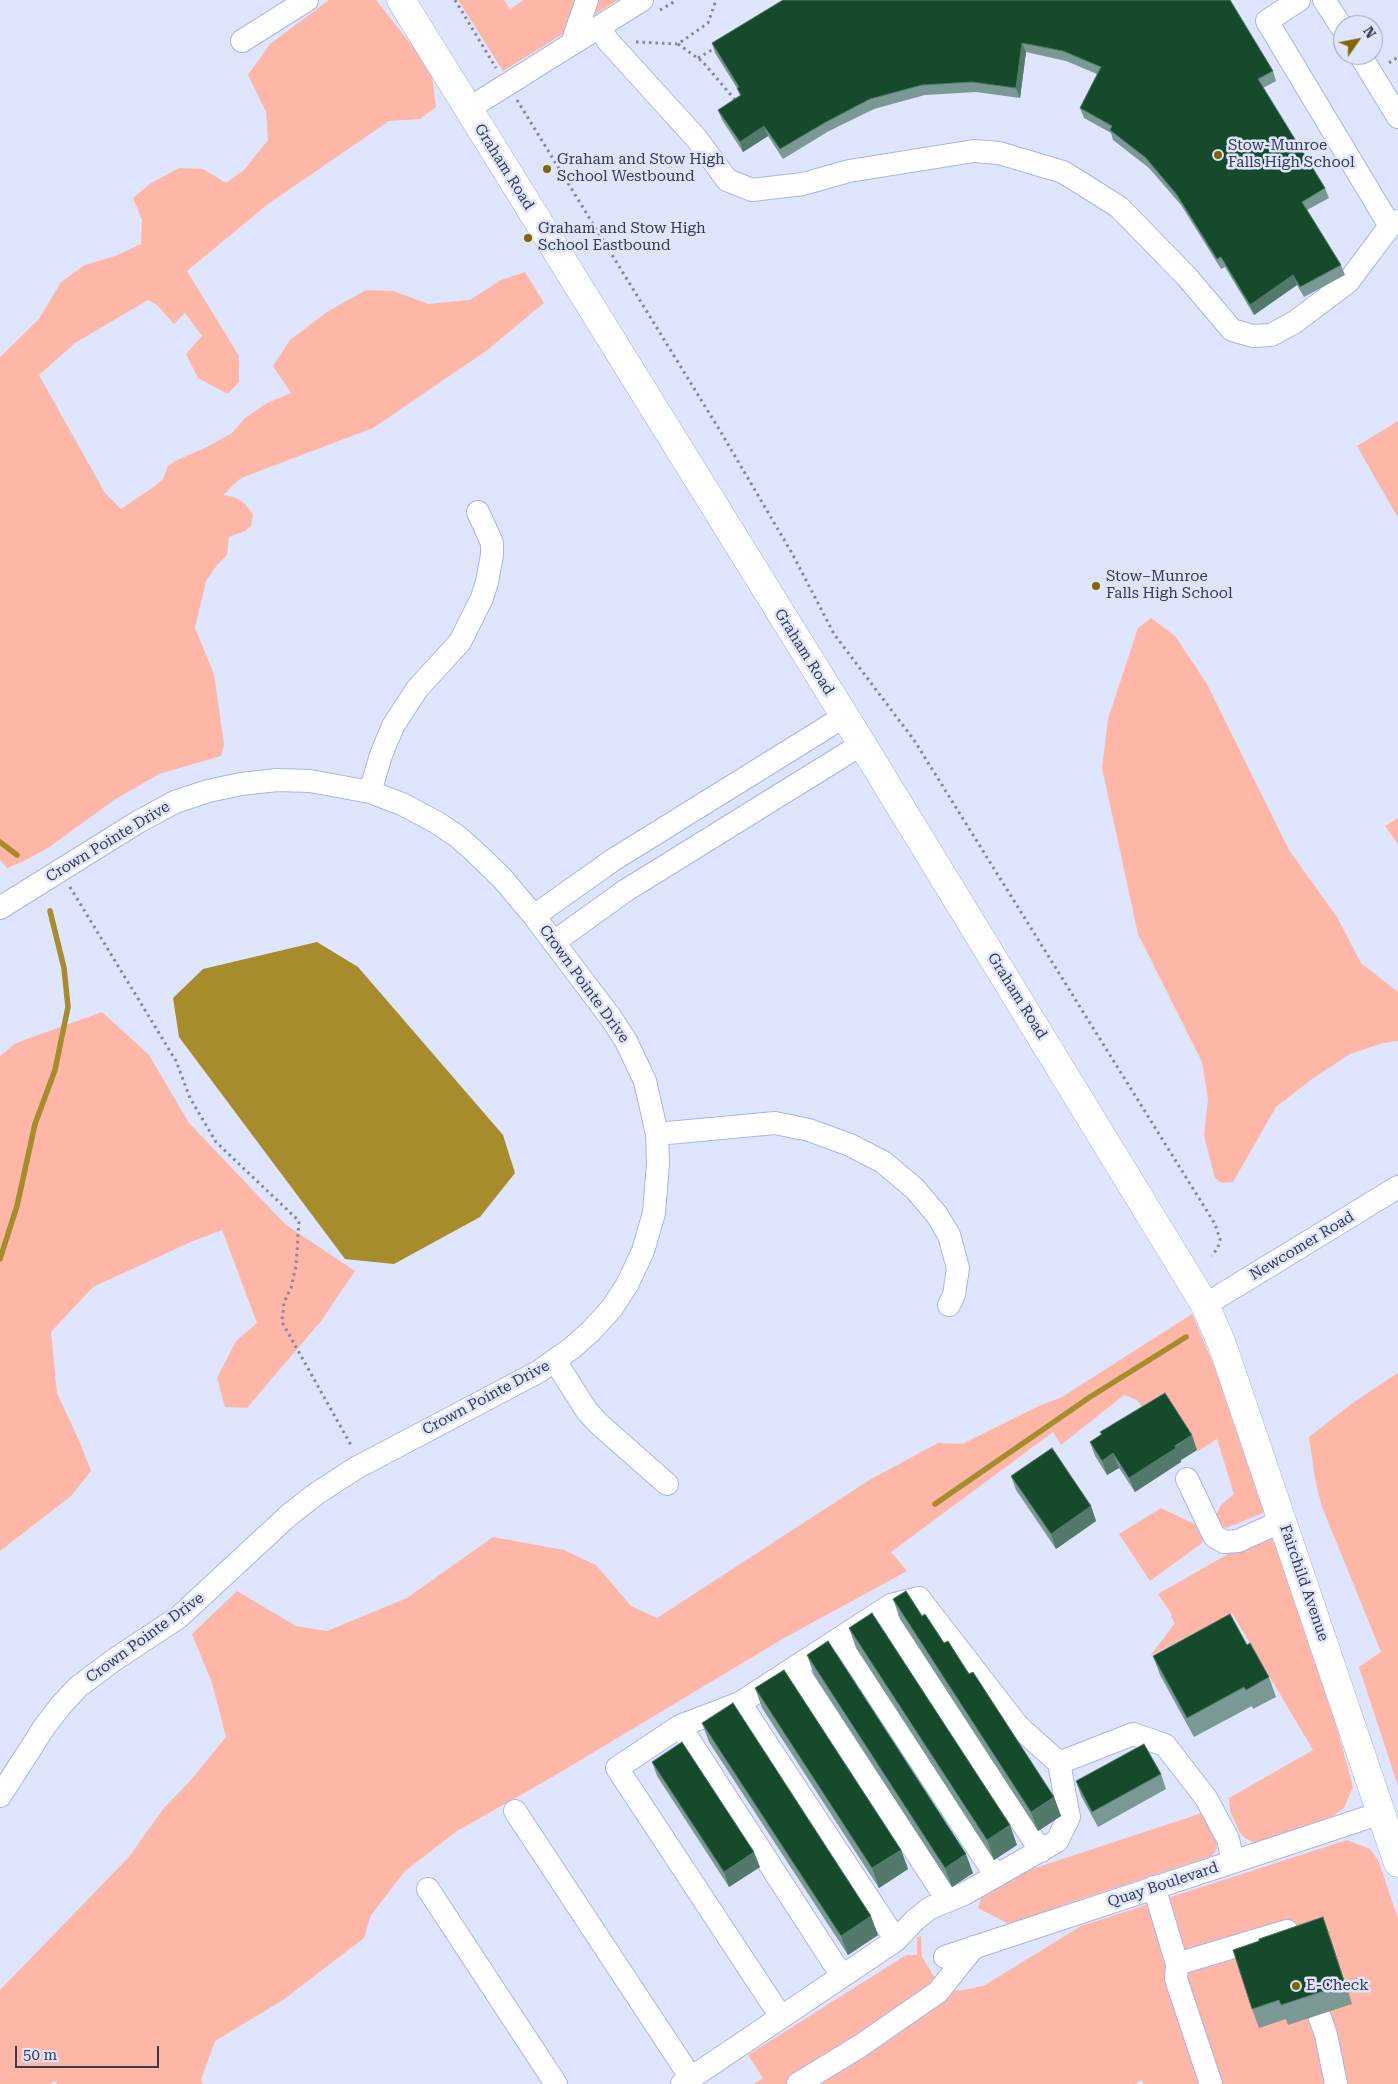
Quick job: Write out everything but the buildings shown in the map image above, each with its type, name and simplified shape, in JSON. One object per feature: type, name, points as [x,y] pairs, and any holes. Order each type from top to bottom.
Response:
[{"type":"main road","name":"Graham Road","points":[[401,0],[845,716],[1205,1304]]},
{"type":"main road","name":"Fairchild Avenue","points":[[1205,1304],[1222,1344],[1398,1863]]},
{"type":"street","points":[[242,41],[307,0]]},
{"type":"street","points":[[572,44],[587,0]]},
{"type":"street","points":[[468,109],[572,44],[603,34],[642,0]]},
{"type":"street","points":[[603,34],[697,139],[727,180],[752,190],[803,184],[849,171],[974,151],[999,153],[1063,172],[1119,207],[1187,277],[1232,330],[1253,336],[1270,334],[1295,322],[1348,282],[1394,224],[1267,21],[1299,0]]},
{"type":"street","points":[[1324,0],[1334,15]]},
{"type":"street","points":[[1366,65],[1398,117]]},
{"type":"street","points":[[370,792],[381,755],[393,726],[417,689],[460,642],[482,598],[488,582],[492,555],[489,535],[478,512]]},
{"type":"street","points":[[534,916],[580,882],[643,841],[742,782],[845,716]]},
{"type":"street","points":[[554,942],[609,902],[661,868],[862,744]]},
{"type":"street","name":"Crown Pointe Drive","points":[[0,908],[138,822],[175,802],[208,791],[241,784],[276,780],[310,781],[370,792],[402,804],[436,822],[457,836],[502,878],[554,942],[626,1041],[645,1081],[657,1134],[658,1164],[654,1213],[637,1268],[606,1314],[591,1331],[555,1361],[530,1376],[356,1468],[309,1499],[289,1515],[179,1617],[114,1660],[78,1688],[62,1704],[45,1726],[0,1796]]},
{"type":"street","points":[[742,782],[758,809]]},
{"type":"street","points":[[643,841],[661,868]]},
{"type":"street","points":[[657,1134],[775,1123],[809,1130],[850,1145],[884,1162],[915,1189],[937,1215],[949,1235],[958,1268],[954,1295],[949,1306]]},
{"type":"street","name":"Newcomer Road","points":[[1205,1304],[1398,1186]]},
{"type":"street","points":[[555,1361],[587,1411],[599,1424],[667,1484]]},
{"type":"street","points":[[1187,1479],[1214,1536],[1224,1542],[1238,1541],[1282,1520]]},
{"type":"street","points":[[515,1812],[687,2081],[896,1940],[915,1920],[930,1908],[948,1901],[996,1876],[1057,1841],[1069,1817],[1059,1763],[1018,1726],[919,1598],[891,1604],[740,1703],[680,1726],[617,1768],[781,2017]]},
{"type":"street","points":[[882,1611],[1041,1851]]},
{"type":"street","points":[[840,1638],[996,1876]]},
{"type":"street","points":[[795,1668],[948,1901]]},
{"type":"street","points":[[740,1703],[896,1940]]},
{"type":"street","points":[[680,1726],[842,1976]]},
{"type":"street","points":[[1059,1763],[1133,1734],[1165,1745],[1206,1798],[1228,1839],[1233,1862]]},
{"type":"street","name":"Quay Boulevard","points":[[945,1957],[1381,1813]]},
{"type":"street","points":[[1154,1887],[1177,1964],[1176,1979],[1210,2084]]},
{"type":"street","points":[[428,1890],[556,2084]]},
{"type":"street","points":[[1177,1964],[1298,1935]]},
{"type":"street","points":[[798,2084],[860,2046],[938,1992],[974,1947]]},
{"type":"street","points":[[1319,2015],[1326,2035],[1336,2084]]},
{"type":"path","points":[[455,0],[500,75]]},
{"type":"path","points":[[678,44],[708,23],[716,0]]},
{"type":"path","points":[[603,34],[678,44],[698,58],[742,107]]},
{"type":"path","points":[[698,58],[722,43]]},
{"type":"path","points":[[513,95],[722,434],[798,564],[834,634],[914,740],[1215,1224],[1220,1240],[1212,1256]]},
{"type":"path","points":[[70,886],[176,1061],[190,1098],[216,1142],[299,1221],[296,1266],[291,1288],[284,1302],[282,1322],[352,1447]]},
{"type":"shaded area","points":[[329,0],[376,0],[413,47],[430,62],[436,107],[420,119],[389,121],[268,204],[187,271],[239,356],[239,382],[228,394],[198,378],[186,354],[202,336],[185,313],[174,324],[157,305],[148,300],[75,343],[39,375],[105,493],[121,509],[163,479],[168,466],[175,461],[207,447],[232,433],[245,418],[267,403],[291,393],[273,366],[290,340],[327,312],[366,290],[393,291],[429,304],[470,300],[501,280],[525,272],[544,303],[486,351],[373,428],[241,478],[223,495],[234,497],[245,504],[253,514],[251,526],[245,531],[229,537],[227,555],[206,581],[195,628],[214,674],[224,744],[221,756],[159,774],[114,800],[48,848],[7,868],[0,860],[0,357],[39,319],[61,282],[85,265],[115,256],[141,244],[142,220],[133,198],[151,183],[179,168],[203,169],[226,183],[244,170],[268,140],[266,112],[248,75],[270,44]]},
{"type":"shaded area","points":[[458,0],[504,0],[510,9],[524,0],[618,0],[503,71]]},
{"type":"shaded area","points":[[1398,421],[1398,518],[1357,446]]},
{"type":"shaded area","points":[[1151,618],[1175,636],[1207,684],[1289,850],[1337,917],[1361,963],[1398,992],[1398,1041],[1383,1043],[1350,1054],[1312,1079],[1276,1107],[1233,1182],[1222,1183],[1215,1178],[1204,1136],[1208,1099],[1202,1062],[1138,934],[1102,768],[1108,719],[1138,628]]},
{"type":"shaded area","points":[[1398,818],[1398,844],[1385,826]]},
{"type":"shaded area","points":[[317,942],[358,967],[503,1135],[515,1173],[480,1217],[394,1264],[345,1259],[179,1037],[173,998],[203,969]]},
{"type":"shaded area","points":[[102,1012],[149,1055],[189,1123],[286,1225],[355,1271],[321,1321],[247,1408],[225,1407],[217,1378],[236,1341],[257,1323],[222,1230],[193,1241],[93,1287],[51,1332],[57,1393],[91,1471],[71,1496],[0,1551],[0,1056],[16,1043]]},
{"type":"shaded area","points":[[1192,1314],[1218,1375],[1268,1509],[1263,1513],[1226,1528],[1220,1525],[1216,1516],[1218,1511],[1221,1505],[1234,1494],[1217,1439],[1197,1452],[1197,1450],[1150,1418],[1137,1400],[1124,1395],[1061,1445],[1053,1432],[891,1552],[907,1571],[786,1637],[554,1776],[457,1831],[405,1871],[371,1915],[364,1938],[283,2000],[215,2041],[201,2080],[203,2084],[57,2084],[55,2081],[51,2084],[0,2084],[0,1990],[128,1858],[163,1809],[191,1780],[226,1737],[212,1683],[192,1634],[237,1591],[296,1626],[327,1631],[407,1598],[493,1537],[564,1550],[596,1565],[631,1606],[657,1618],[871,1479],[938,1443],[962,1444],[1039,1406],[1062,1397]]},
{"type":"shaded area","points":[[1398,1373],[1398,1786],[1359,1667],[1381,1652],[1322,1507],[1315,1479],[1309,1437],[1354,1402]]},
{"type":"shaded area","points":[[1161,1508],[1201,1527],[1202,1543],[1150,1581],[1119,1534]]},
{"type":"shaded area","points":[[1276,1533],[1324,1680],[1353,1787],[1344,1808],[1333,1816],[1255,1843],[1240,1833],[1230,1811],[1229,1798],[1313,1750],[1232,1613],[1150,1656],[1175,1623],[1158,1594],[1235,1550]]},
{"type":"shaded area","points":[[1205,1812],[1216,1837],[1217,1849],[1212,1856],[1075,1901],[1011,1925],[978,1908],[982,1896],[1020,1873]]},
{"type":"shaded area","points":[[1347,1840],[1370,1849],[1379,1862],[1398,1919],[1398,2084],[1144,2084],[1141,2080],[1135,2084],[754,2084],[763,2078],[748,2055],[906,1955],[917,1955],[917,1937],[921,1936],[922,1957],[939,1984],[952,1991],[965,1990],[985,1985],[1081,1926]]},
{"type":"waterway","points":[[0,842],[17,855]]},
{"type":"waterway","points":[[0,1259],[17,1206],[35,1124],[55,1070],[68,1007],[64,968],[50,911]]},
{"type":"waterway","points":[[935,1504],[1090,1397],[1186,1337]]},
{"type":"place","name":"Stow-Munroe Falls High School","points":[[1218,155]]},
{"type":"place","name":"Graham and Stow High School Westbound","points":[[547,169]]},
{"type":"place","name":"Graham and Stow High School Eastbound","points":[[528,238]]},
{"type":"place","name":"Stow–Munroe Falls High School","points":[[1096,586]]},
{"type":"place","name":"E-Check","points":[[1296,1986]]}]
